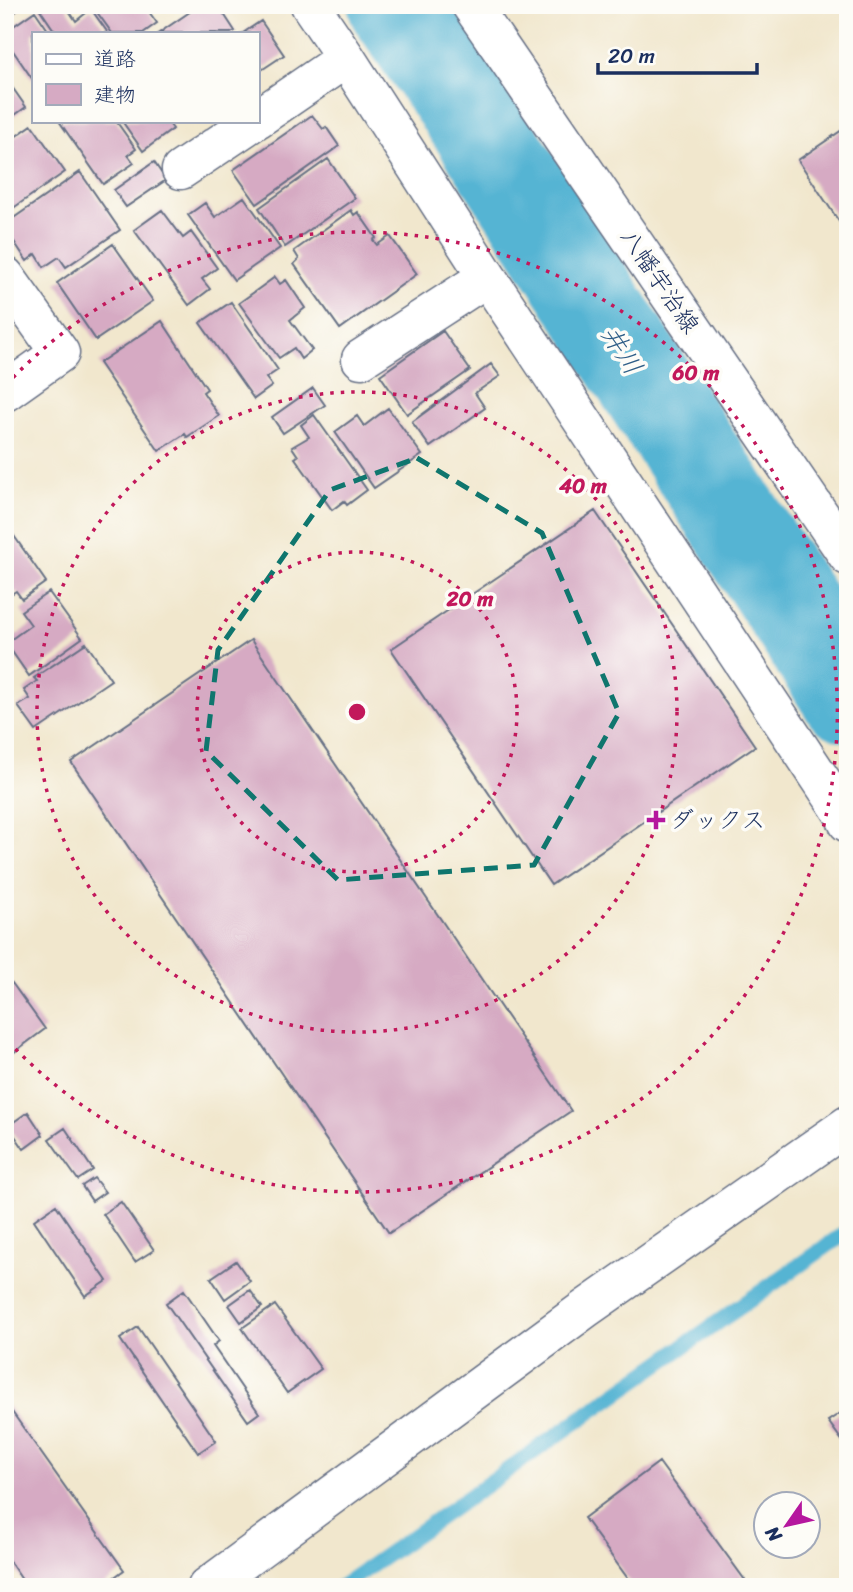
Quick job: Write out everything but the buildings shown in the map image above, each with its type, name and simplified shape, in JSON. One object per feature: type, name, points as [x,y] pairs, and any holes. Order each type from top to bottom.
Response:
[{"type":"street","points":[[310,5],[848,823]]},
{"type":"street","name":"八幡宇治線","points":[[471,5],[848,556]]},
{"type":"street","points":[[259,118],[346,58]]},
{"type":"street","points":[[181,170],[253,122]]},
{"type":"street","points":[[5,276],[60,353],[5,392]]},
{"type":"street","points":[[361,359],[487,277]]},
{"type":"street","points":[[207,1587],[573,1318],[848,1125]]},
{"type":"highlighted area","points":[[417,458],[542,533],[619,713],[534,865],[338,880],[206,751],[218,650],[330,490]]},
{"type":"waterway","name":"井川","points":[[396,5],[480,128],[848,694]]},
{"type":"waterway","points":[[341,1587],[848,1231]]},
{"type":"place","name":"ダックス","points":[[656,820]]}]
